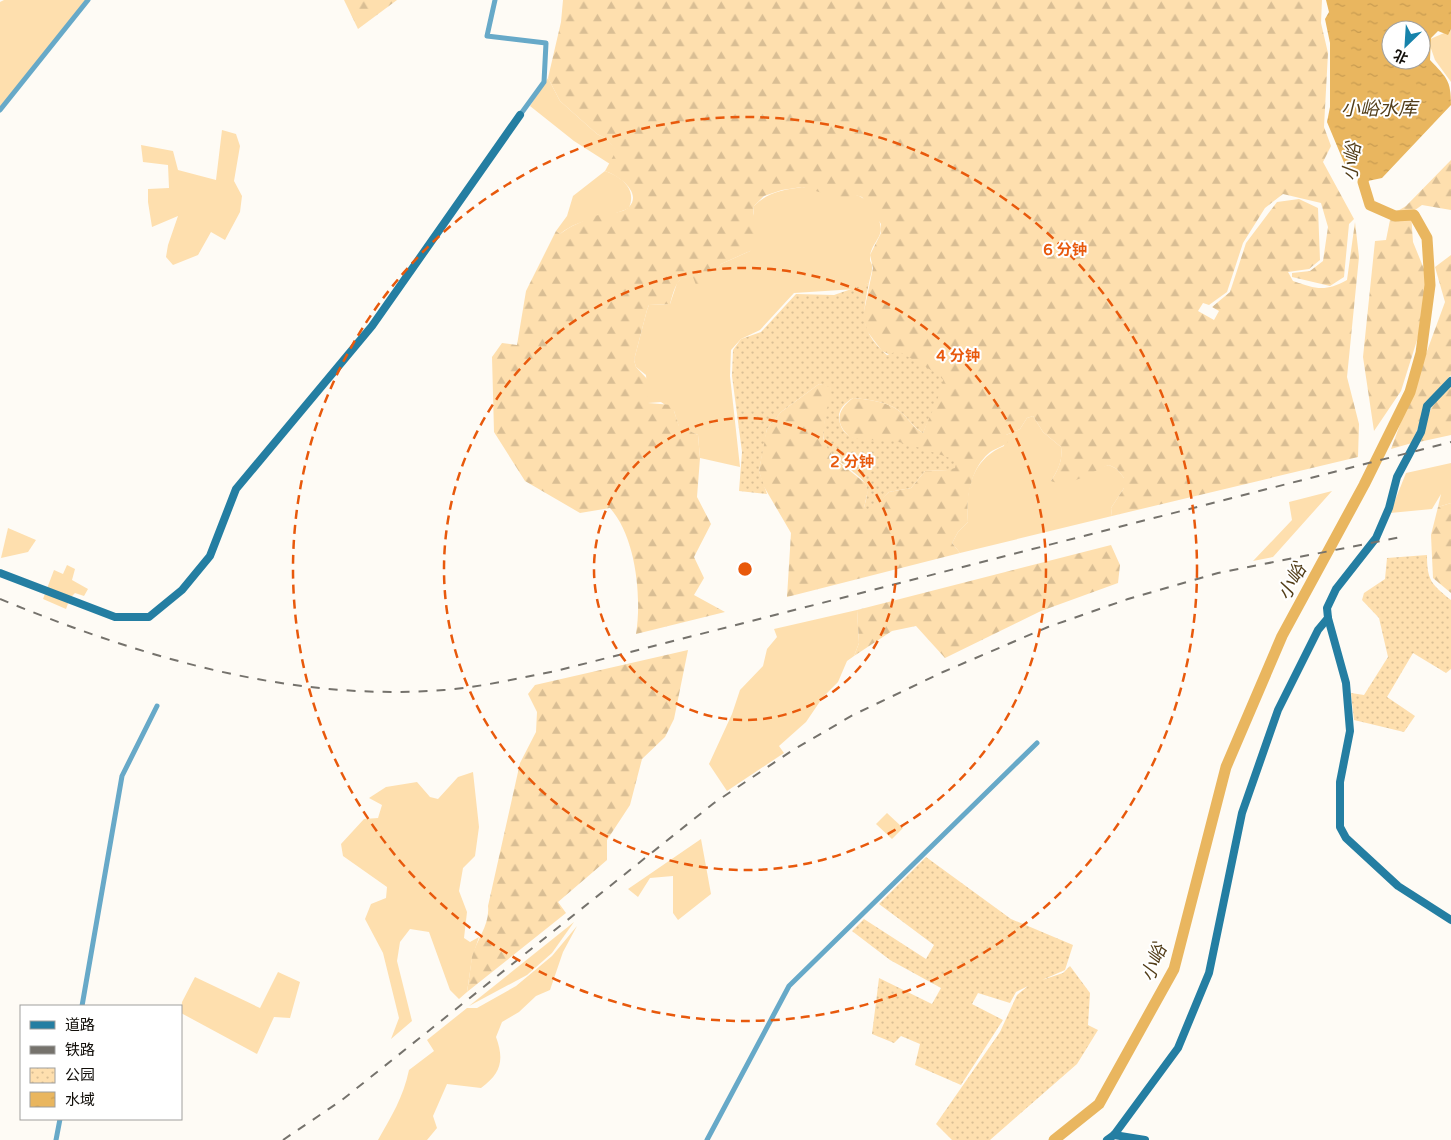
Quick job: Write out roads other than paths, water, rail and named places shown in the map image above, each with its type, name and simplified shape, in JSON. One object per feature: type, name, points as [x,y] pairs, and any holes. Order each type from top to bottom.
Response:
[{"type":"street","points":[[0,110],[88,0]]},
{"type":"street","points":[[0,573],[115,617],[150,617],[182,590],[210,556],[236,490],[372,326],[544,82],[546,43],[487,36],[495,0]]},
{"type":"street","points":[[1451,381],[1428,406],[1422,432],[1397,477],[1389,508],[1376,538],[1336,589],[1327,608],[1346,683],[1350,731],[1340,782],[1340,827],[1346,838],[1398,886],[1451,920]]},
{"type":"street","points":[[1111,1137],[1178,1048],[1209,973],[1242,813],[1278,710],[1318,630],[1328,618]]},
{"type":"street","points":[[82,1005],[122,776],[157,706]]},
{"type":"street","points":[[707,1140],[789,986],[1037,743]]},
{"type":"street","points":[[56,1140],[60,1120]]},
{"type":"street","points":[[1111,1137],[1145,1140]]},
{"type":"water","name":"小峪水库","points":[[1326,0],[1451,0],[1451,29],[1448,35],[1438,31],[1431,38],[1431,20],[1381,20],[1381,70],[1431,70],[1431,61],[1447,80],[1451,105],[1382,178],[1363,182],[1345,165],[1327,122],[1330,107],[1330,43],[1325,19],[1329,12]]},
{"type":"waterway","name":"小峪","points":[[1054,1140],[1099,1104],[1174,969],[1226,767],[1282,636],[1364,485],[1410,392],[1421,353],[1430,285],[1427,238],[1414,215],[1395,216],[1370,205],[1363,182],[1366,168]]},
{"type":"railway","points":[[0,599],[107,639],[217,671],[273,682],[329,689],[386,692],[458,689],[556,671],[1451,442]]},
{"type":"railway","points":[[283,1140],[342,1100],[714,803],[793,750],[853,715],[943,672],[1048,627],[1128,599],[1218,573],[1406,536]]}]
